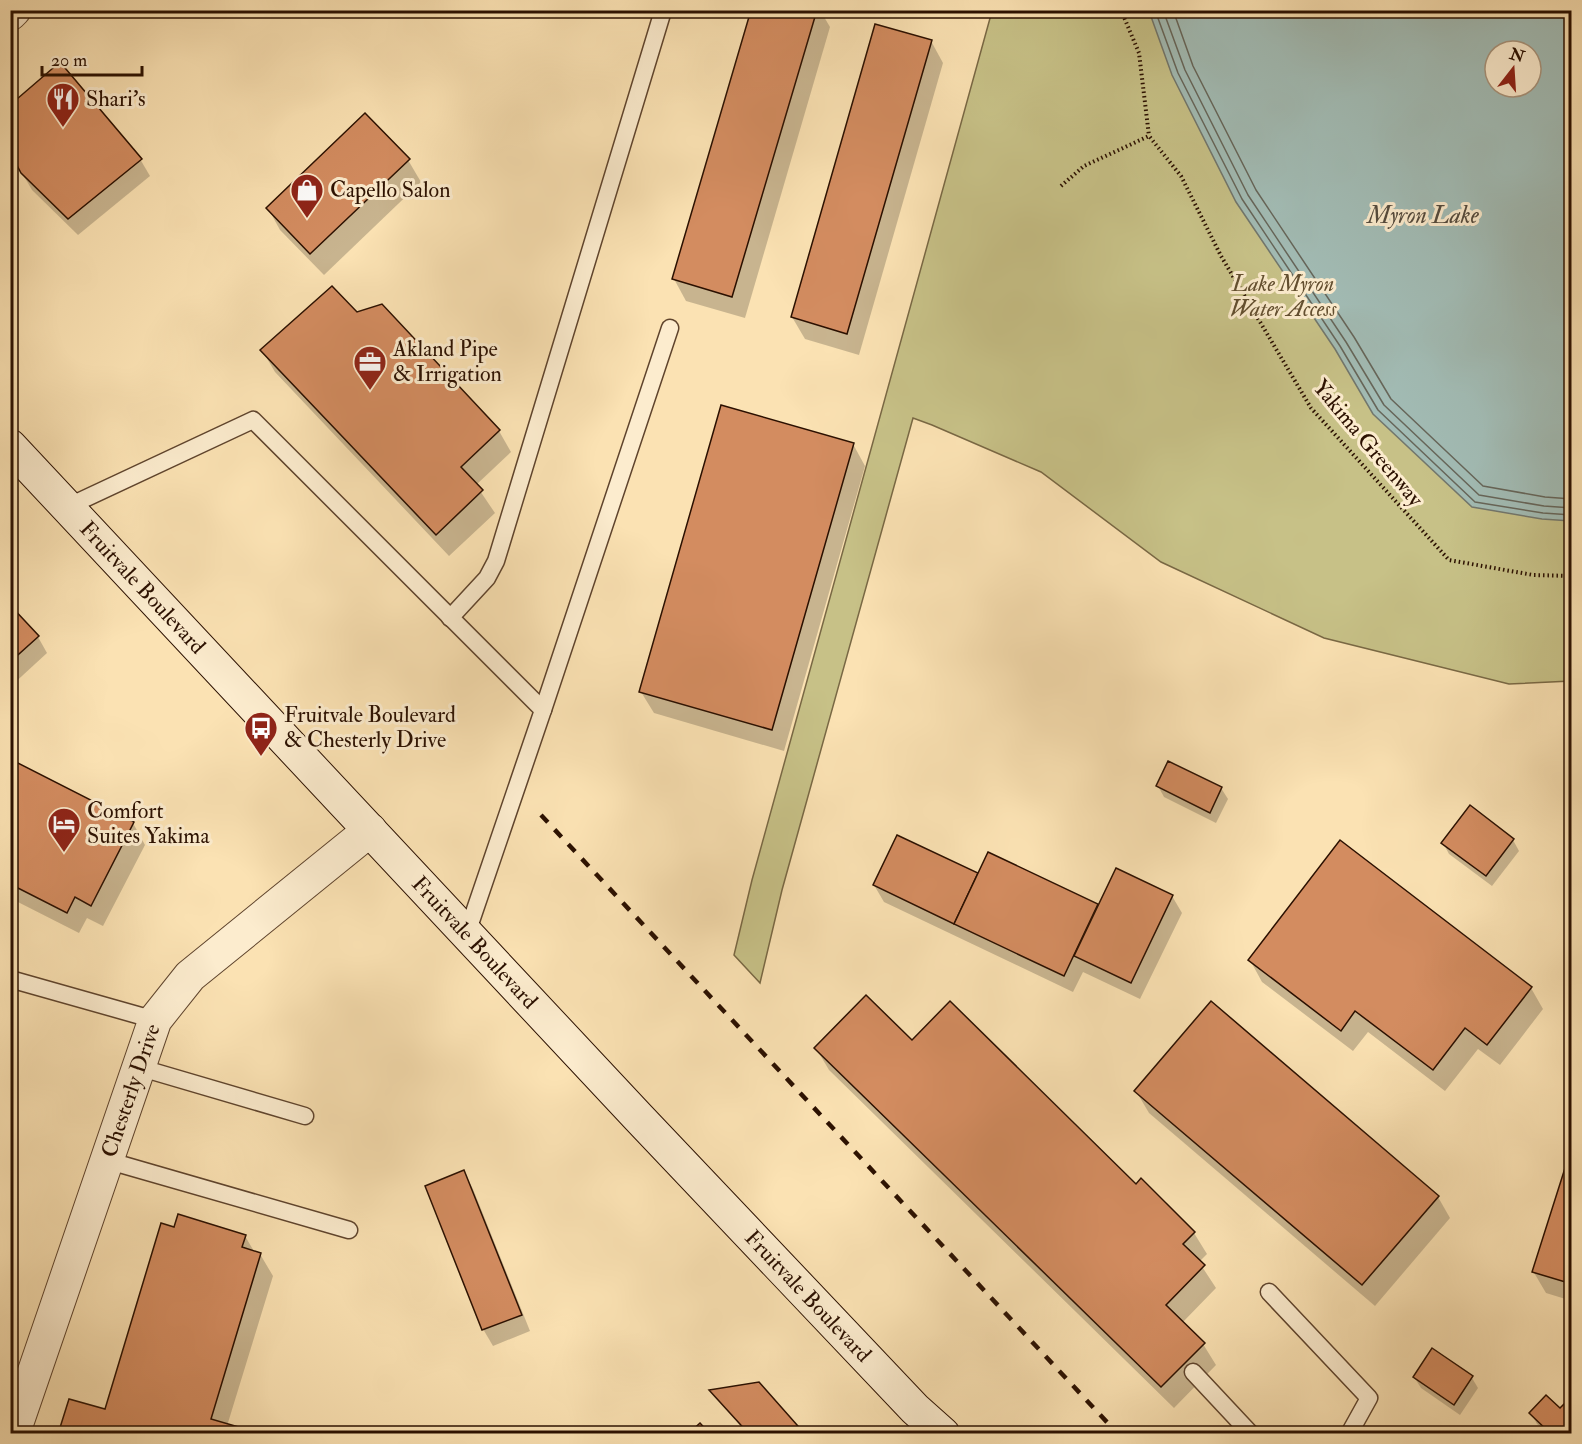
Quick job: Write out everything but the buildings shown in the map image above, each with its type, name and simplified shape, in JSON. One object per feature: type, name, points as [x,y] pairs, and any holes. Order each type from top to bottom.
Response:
[{"type":"main road","points":[[10,14],[14,10]]},
{"type":"main road","name":"Fruitvale Boulevard","points":[[10,446],[915,1409],[943,1434]]},
{"type":"main road","name":"Chesterly Drive","points":[[13,1434],[155,1020],[190,976],[370,830]]},
{"type":"lane","points":[[450,618],[487,578],[496,561],[662,14]]},
{"type":"lane","points":[[467,933],[670,328]]},
{"type":"lane","points":[[67,507],[253,420],[543,710]]},
{"type":"lane","points":[[10,979],[155,1020]]},
{"type":"lane","points":[[138,1067],[305,1116]]},
{"type":"lane","points":[[106,1160],[348,1230]]},
{"type":"lane","points":[[1269,1292],[1369,1398],[1349,1434]]},
{"type":"lane","points":[[1193,1372],[1251,1434]]},
{"type":"path","points":[[1060,186],[1084,166],[1149,136],[1139,53],[1121,10]]},
{"type":"path","name":"Yakima Greenway","points":[[1149,136],[1181,176],[1221,256],[1311,408],[1449,561],[1533,575],[1572,576]]},
{"type":"green space","name":"Lake Myron Water Access","points":[[992,11],[1571,11],[1571,681],[1509,684],[1324,638],[1161,562],[1041,472],[913,418],[782,890],[760,983],[734,955],[752,880]]},
{"type":"water","name":"Myron Lake","points":[[1149,11],[1571,11],[1571,521],[1542,519],[1472,507],[1373,414],[1335,349],[1236,202],[1172,75]]},
{"type":"railway","points":[[541,815],[1118,1434]]},
{"type":"place","name":"Shari's","points":[[63,128]]},
{"type":"place","name":"Capello Salon","points":[[307,219]]},
{"type":"place","name":"Akland Pipe & Irrigation","points":[[370,391]]},
{"type":"place","name":"Fruitvale Boulevard & Chesterly Drive","points":[[261,757]]},
{"type":"place","name":"Comfort Suites Yakima","points":[[64,853]]}]
